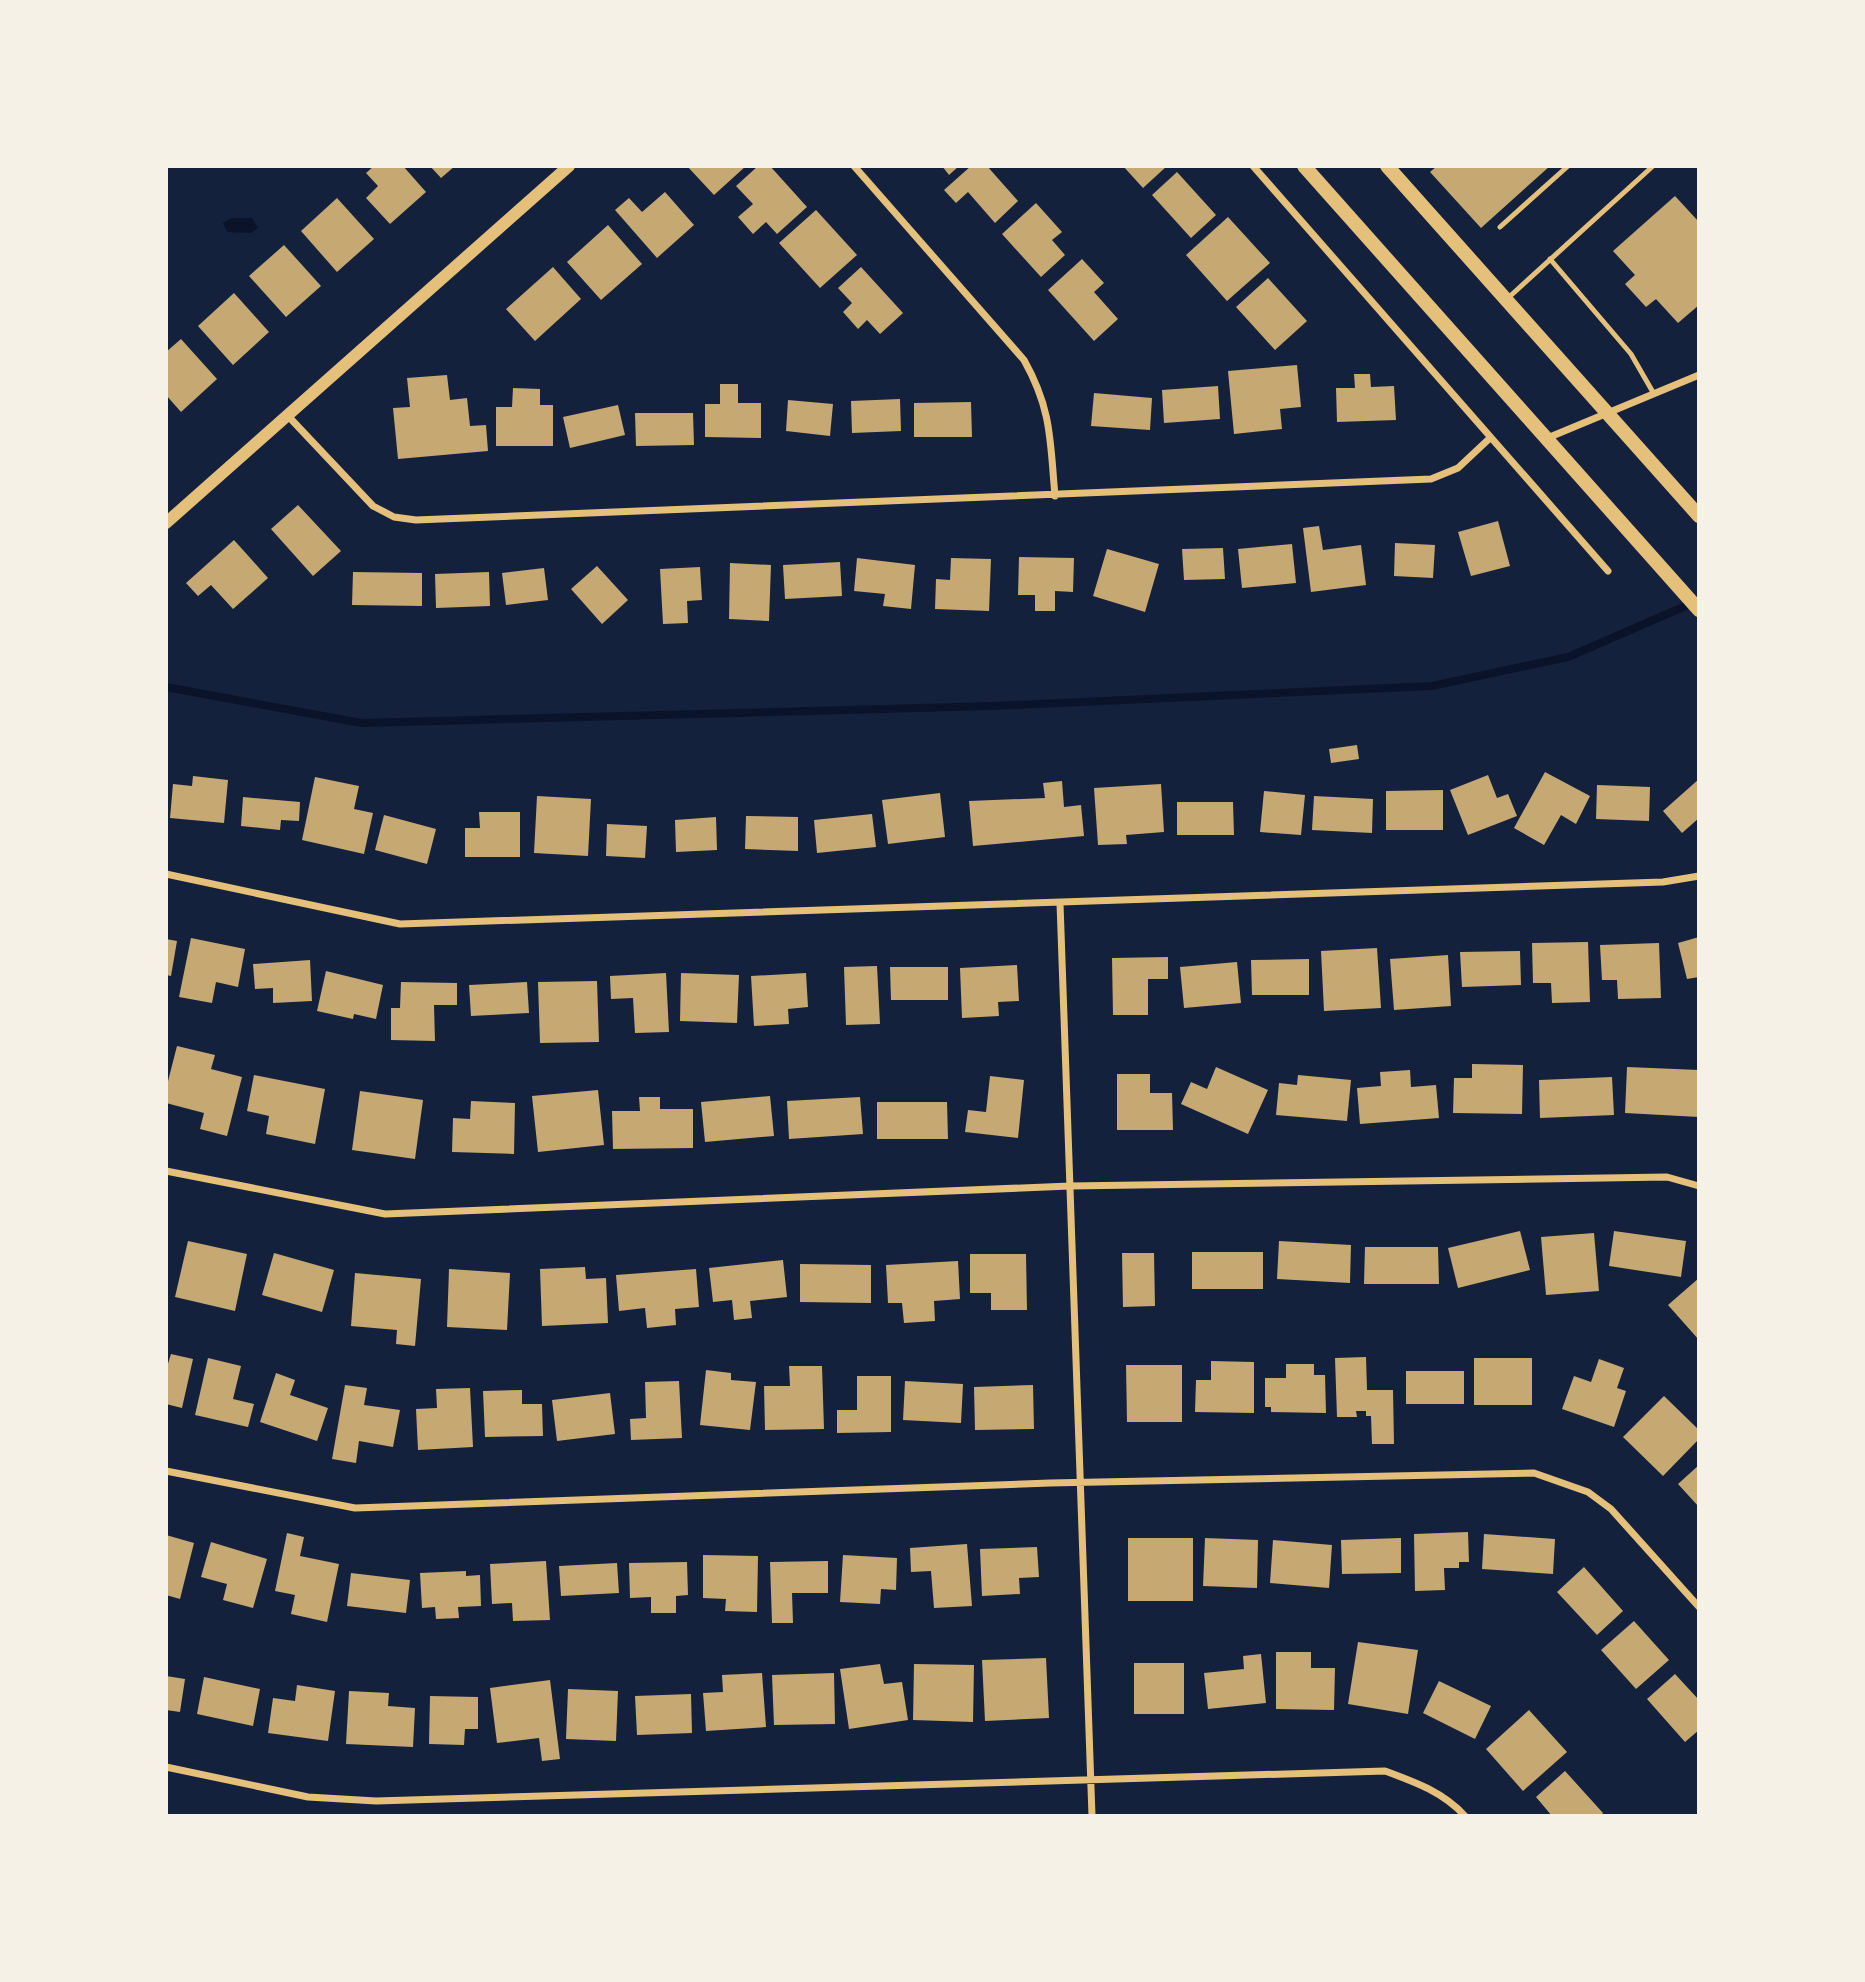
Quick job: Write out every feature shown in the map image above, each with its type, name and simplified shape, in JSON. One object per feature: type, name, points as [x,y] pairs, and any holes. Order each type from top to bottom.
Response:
[{"type":"main road","points":[[1304,166],[1699,610]]},
{"type":"main road","points":[[1396,169],[1506,300],[1698,514]]},
{"type":"street","points":[[166,523],[289,417],[569,166]]},
{"type":"street","points":[[854,166],[1024,360],[1042,391],[1049,422],[1055,496]]},
{"type":"street","points":[[1253,166],[1608,571]]},
{"type":"street","points":[[1545,439],[1699,375]]},
{"type":"street","points":[[289,417],[373,506],[394,517],[405,519],[1055,496],[1431,479],[1458,468],[1490,438]]},
{"type":"street","points":[[166,874],[400,924],[1663,882],[1699,876]]},
{"type":"street","points":[[1060,903],[1092,1816]]},
{"type":"street","points":[[166,1171],[385,1214],[1070,1186],[1667,1177],[1699,1186]]},
{"type":"street","points":[[166,1471],[355,1508],[1080,1482],[1534,1472],[1588,1492],[1611,1509],[1699,1607]]},
{"type":"street","points":[[166,1767],[308,1797],[376,1801],[1385,1771],[1424,1785],[1455,1805],[1465,1816]]},
{"type":"lane","points":[[1500,227],[1568,166]]},
{"type":"lane","points":[[1506,300],[1653,166]]},
{"type":"lane","points":[[1550,259],[1631,354],[1654,394]]},
{"type":"water","points":[[232,218],[252,218],[258,228],[251,233],[227,232],[223,223]]},
{"type":"building","points":[[374,166],[403,166],[426,192],[390,224],[366,198],[378,186],[366,173]]},
{"type":"building","points":[[430,166],[455,166],[441,178]]},
{"type":"building","points":[[687,166],[746,166],[714,195]]},
{"type":"building","points":[[758,166],[770,166],[807,207],[777,234],[766,222],[753,234],[738,217],[753,204],[736,186]]},
{"type":"building","points":[[942,166],[959,166],[949,175]]},
{"type":"building","points":[[971,166],[987,166],[1018,201],[995,223],[968,192],[956,203],[944,190]]},
{"type":"building","points":[[1123,166],[1167,166],[1143,188]]},
{"type":"building","points":[[1437,166],[1550,166],[1481,228],[1430,172]]},
{"type":"building","points":[[1177,172],[1216,215],[1191,238],[1152,195]]},
{"type":"building","points":[[665,192],[694,225],[657,258],[615,210],[629,198],[642,212]]},
{"type":"building","points":[[1675,196],[1699,222],[1699,305],[1678,323],[1656,299],[1646,307],[1625,284],[1635,275],[1613,251]]},
{"type":"building","points":[[337,198],[374,239],[337,272],[301,231]]},
{"type":"building","points":[[1036,203],[1062,232],[1052,240],[1065,255],[1041,277],[1002,234]]},
{"type":"building","points":[[816,210],[857,255],[820,288],[779,243]]},
{"type":"building","points":[[1228,217],[1270,263],[1227,301],[1186,255]]},
{"type":"building","points":[[608,225],[642,264],[601,300],[567,262]]},
{"type":"building","points":[[284,245],[321,286],[286,317],[249,276]]},
{"type":"building","points":[[1082,259],[1104,283],[1094,292],[1118,319],[1094,341],[1048,290]]},
{"type":"building","points":[[553,267],[581,299],[535,341],[506,309]]},
{"type":"building","points":[[861,267],[903,313],[880,334],[867,320],[858,329],[843,312],[852,303],[838,288]]},
{"type":"building","points":[[1268,278],[1307,321],[1275,350],[1236,307]]},
{"type":"building","points":[[234,293],[269,332],[233,365],[198,326]]},
{"type":"building","points":[[181,339],[217,379],[181,412],[166,395],[166,352]]},
{"type":"building","points":[[1297,365],[1301,407],[1280,409],[1282,429],[1234,434],[1228,371]]},
{"type":"building","points":[[1354,374],[1370,374],[1371,387],[1394,386],[1396,420],[1337,422],[1336,388],[1355,388]]},
{"type":"building","points":[[447,375],[450,400],[467,398],[470,426],[486,425],[488,451],[398,459],[393,408],[410,407],[407,378]]},
{"type":"building","points":[[720,384],[738,384],[738,403],[761,403],[761,438],[705,437],[705,404],[720,404]]},
{"type":"building","points":[[1218,386],[1220,419],[1164,423],[1162,390]]},
{"type":"building","points":[[513,388],[540,389],[540,405],[553,405],[553,446],[496,446],[496,407],[512,407]]},
{"type":"building","points":[[1094,393],[1152,398],[1150,430],[1091,426]]},
{"type":"building","points":[[900,399],[901,431],[852,433],[851,401]]},
{"type":"building","points":[[788,400],[833,404],[830,436],[786,431]]},
{"type":"building","points":[[971,402],[972,437],[914,437],[914,403]]},
{"type":"building","points":[[618,405],[625,435],[570,448],[563,417]]},
{"type":"building","points":[[635,413],[693,413],[694,445],[636,446]]},
{"type":"building","points":[[298,505],[341,551],[313,576],[271,529]]},
{"type":"building","points":[[1498,521],[1510,566],[1471,576],[1458,532]]},
{"type":"building","points":[[1319,526],[1323,550],[1361,545],[1366,585],[1311,592],[1303,528]]},
{"type":"building","points":[[234,540],[268,578],[233,609],[211,585],[198,596],[186,583]]},
{"type":"building","points":[[1395,543],[1435,545],[1433,578],[1394,576]]},
{"type":"building","points":[[1292,544],[1296,583],[1242,588],[1238,549]]},
{"type":"building","points":[[1223,548],[1225,579],[1184,580],[1182,549]]},
{"type":"building","points":[[1107,549],[1159,564],[1145,612],[1093,596]]},
{"type":"building","points":[[1019,557],[1074,558],[1073,592],[1055,591],[1055,611],[1035,611],[1035,595],[1018,595]]},
{"type":"building","points":[[857,558],[915,565],[911,609],[883,606],[885,594],[854,591]]},
{"type":"building","points":[[951,558],[991,559],[989,611],[935,609],[936,579],[950,580]]},
{"type":"building","points":[[840,562],[842,596],[785,599],[783,565]]},
{"type":"building","points":[[730,563],[771,565],[769,621],[729,619]]},
{"type":"building","points":[[597,566],[628,600],[602,624],[571,589]]},
{"type":"building","points":[[700,567],[702,600],[687,601],[688,623],[663,624],[660,569]]},
{"type":"building","points":[[544,568],[548,600],[506,605],[502,573]]},
{"type":"building","points":[[353,572],[422,573],[422,606],[352,605]]},
{"type":"building","points":[[489,572],[490,606],[436,608],[435,574]]},
{"type":"building","points":[[1357,745],[1359,759],[1331,763],[1329,749]]},
{"type":"building","points":[[1545,772],[1590,796],[1576,824],[1561,815],[1544,845],[1514,828]]},
{"type":"building","points":[[1488,775],[1497,798],[1508,794],[1517,816],[1468,835],[1450,790]]},
{"type":"building","points":[[193,776],[228,780],[224,823],[170,818],[173,784],[192,786]]},
{"type":"building","points":[[315,777],[359,786],[354,809],[373,813],[364,854],[302,840]]},
{"type":"building","points":[[1699,779],[1699,818],[1682,833],[1663,811]]},
{"type":"building","points":[[1062,781],[1064,807],[1081,805],[1084,836],[973,846],[969,801],[1045,798],[1043,783]]},
{"type":"building","points":[[1161,784],[1164,832],[1126,835],[1127,844],[1098,845],[1094,788]]},
{"type":"building","points":[[1597,785],[1650,787],[1649,821],[1596,819]]},
{"type":"building","points":[[1443,790],[1443,830],[1386,830],[1386,791]]},
{"type":"building","points":[[1264,791],[1305,795],[1301,835],[1260,832]]},
{"type":"building","points":[[940,793],[945,837],[888,844],[882,800]]},
{"type":"building","points":[[537,796],[591,799],[588,856],[534,853]]},
{"type":"building","points":[[1314,796],[1373,799],[1372,833],[1312,830]]},
{"type":"building","points":[[243,797],[300,802],[299,821],[281,820],[280,830],[241,826]]},
{"type":"building","points":[[1177,802],[1233,802],[1234,835],[1177,835]]},
{"type":"building","points":[[479,812],[520,812],[520,857],[465,857],[465,828],[480,828]]},
{"type":"building","points":[[872,814],[876,847],[817,853],[814,820]]},
{"type":"building","points":[[384,815],[436,829],[427,864],[375,850]]},
{"type":"building","points":[[746,816],[798,817],[798,851],[745,849]]},
{"type":"building","points":[[716,817],[717,850],[676,852],[675,820]]},
{"type":"building","points":[[607,824],[647,826],[645,858],[606,856]]},
{"type":"building","points":[[1699,937],[1699,977],[1687,979],[1678,943]]},
{"type":"building","points":[[191,938],[245,949],[238,987],[216,982],[212,1003],[179,997]]},
{"type":"building","points":[[166,939],[177,941],[171,976],[166,975]]},
{"type":"building","points":[[1588,942],[1590,1002],[1552,1003],[1551,983],[1533,983],[1532,943]]},
{"type":"building","points":[[1659,943],[1661,998],[1618,999],[1617,980],[1602,980],[1600,945]]},
{"type":"building","points":[[1377,948],[1381,1008],[1324,1011],[1321,951]]},
{"type":"building","points":[[1520,951],[1521,985],[1462,987],[1460,952]]},
{"type":"building","points":[[1448,955],[1451,1006],[1394,1010],[1390,959]]},
{"type":"building","points":[[1168,957],[1168,979],[1148,979],[1148,1015],[1113,1015],[1112,958]]},
{"type":"building","points":[[1309,959],[1309,995],[1252,995],[1251,960]]},
{"type":"building","points":[[310,960],[312,1001],[273,1003],[273,988],[255,989],[253,964]]},
{"type":"building","points":[[1237,962],[1241,1003],[1184,1008],[1180,967]]},
{"type":"building","points":[[1017,965],[1019,1001],[998,1002],[999,1016],[962,1018],[960,968]]},
{"type":"building","points":[[877,966],[880,1024],[846,1025],[844,967]]},
{"type":"building","points":[[890,967],[948,967],[948,1000],[891,1000]]},
{"type":"building","points":[[326,971],[383,985],[376,1019],[354,1014],[353,1019],[317,1011]]},
{"type":"building","points":[[666,973],[669,1032],[635,1033],[633,998],[611,999],[610,976]]},
{"type":"building","points":[[681,973],[739,975],[737,1023],[680,1021]]},
{"type":"building","points":[[806,973],[808,1007],[788,1009],[789,1024],[754,1026],[751,976]]},
{"type":"building","points":[[597,981],[599,1042],[540,1043],[538,982]]},
{"type":"building","points":[[401,982],[457,983],[457,1005],[434,1005],[435,1041],[391,1040],[391,1008],[400,1008]]},
{"type":"building","points":[[527,982],[529,1013],[471,1016],[469,985]]},
{"type":"building","points":[[177,1046],[215,1055],[211,1069],[242,1077],[227,1136],[200,1129],[204,1113],[166,1103],[166,1089]]},
{"type":"building","points":[[1472,1064],[1523,1065],[1522,1114],[1453,1113],[1454,1078],[1472,1078]]},
{"type":"building","points":[[1216,1067],[1268,1090],[1248,1134],[1181,1104],[1191,1082],[1207,1089]]},
{"type":"building","points":[[1627,1067],[1699,1070],[1699,1117],[1625,1113]]},
{"type":"building","points":[[1410,1070],[1411,1087],[1436,1085],[1439,1118],[1360,1124],[1357,1088],[1381,1086],[1380,1072]]},
{"type":"building","points":[[1117,1074],[1150,1074],[1150,1093],[1172,1093],[1173,1130],[1117,1130]]},
{"type":"building","points":[[254,1075],[325,1089],[315,1144],[266,1134],[269,1116],[247,1111]]},
{"type":"building","points":[[1298,1075],[1351,1080],[1347,1121],[1276,1115],[1279,1083],[1297,1085]]},
{"type":"building","points":[[990,1076],[1024,1080],[1018,1138],[965,1132],[968,1110],[986,1112]]},
{"type":"building","points":[[1612,1077],[1614,1115],[1540,1118],[1539,1080]]},
{"type":"building","points":[[598,1090],[604,1145],[538,1152],[532,1096]]},
{"type":"building","points":[[360,1091],[423,1100],[415,1159],[352,1150]]},
{"type":"building","points":[[770,1096],[774,1136],[705,1142],[701,1102]]},
{"type":"building","points":[[639,1097],[660,1097],[660,1109],[693,1109],[693,1148],[613,1149],[612,1111],[640,1111]]},
{"type":"building","points":[[860,1097],[863,1134],[789,1139],[787,1101]]},
{"type":"building","points":[[471,1101],[515,1103],[514,1154],[452,1152],[453,1118],[470,1119]]},
{"type":"building","points":[[877,1102],[947,1102],[948,1139],[877,1139]]},
{"type":"building","points":[[1520,1231],[1530,1270],[1458,1288],[1448,1248]]},
{"type":"building","points":[[1614,1231],[1686,1241],[1681,1277],[1609,1266]]},
{"type":"building","points":[[1594,1233],[1599,1291],[1546,1295],[1541,1237]]},
{"type":"building","points":[[188,1241],[247,1254],[235,1311],[175,1297]]},
{"type":"building","points":[[1279,1241],[1351,1245],[1350,1283],[1277,1279]]},
{"type":"building","points":[[1365,1247],[1438,1247],[1439,1284],[1364,1284]]},
{"type":"building","points":[[1192,1252],[1263,1252],[1263,1289],[1192,1289]]},
{"type":"building","points":[[274,1253],[334,1270],[322,1312],[262,1295]]},
{"type":"building","points":[[1122,1253],[1154,1253],[1155,1306],[1123,1307]]},
{"type":"building","points":[[970,1254],[1026,1254],[1027,1310],[991,1310],[991,1293],[970,1293]]},
{"type":"building","points":[[783,1260],[787,1297],[750,1301],[752,1318],[734,1320],[732,1300],[713,1302],[709,1268]]},
{"type":"building","points":[[958,1261],[960,1299],[934,1301],[935,1321],[904,1323],[902,1303],[888,1303],[886,1265]]},
{"type":"building","points":[[800,1264],[871,1265],[871,1303],[800,1302]]},
{"type":"building","points":[[585,1267],[586,1279],[606,1278],[608,1323],[542,1326],[540,1269]]},
{"type":"building","points":[[449,1269],[510,1273],[507,1330],[447,1327]]},
{"type":"building","points":[[696,1269],[699,1307],[675,1309],[676,1325],[647,1328],[645,1308],[619,1311],[616,1275]]},
{"type":"building","points":[[355,1273],[421,1279],[415,1346],[396,1344],[397,1330],[351,1326]]},
{"type":"building","points":[[1699,1278],[1699,1340],[1668,1305]]},
{"type":"building","points":[[171,1354],[193,1359],[182,1408],[166,1404],[166,1370]]},
{"type":"building","points":[[1366,1357],[1367,1390],[1393,1390],[1394,1444],[1372,1444],[1371,1416],[1366,1416],[1366,1411],[1356,1411],[1357,1417],[1337,1417],[1335,1358]]},
{"type":"building","points":[[208,1358],[241,1366],[233,1399],[254,1404],[248,1427],[195,1415]]},
{"type":"building","points":[[1474,1358],[1532,1358],[1532,1405],[1474,1405]]},
{"type":"building","points":[[1599,1359],[1624,1368],[1617,1388],[1626,1391],[1614,1427],[1562,1409],[1574,1376],[1591,1382]]},
{"type":"building","points":[[1211,1361],[1254,1362],[1254,1413],[1195,1412],[1196,1380],[1211,1380]]},
{"type":"building","points":[[1286,1364],[1314,1364],[1314,1375],[1325,1375],[1326,1413],[1271,1412],[1271,1407],[1265,1407],[1265,1378],[1286,1378]]},
{"type":"building","points":[[1126,1365],[1182,1365],[1182,1422],[1127,1422]]},
{"type":"building","points":[[789,1366],[822,1366],[824,1429],[765,1430],[764,1386],[790,1386]]},
{"type":"building","points":[[706,1370],[731,1373],[731,1380],[756,1382],[750,1430],[700,1425]]},
{"type":"building","points":[[1406,1371],[1464,1371],[1464,1404],[1406,1404]]},
{"type":"building","points":[[276,1373],[295,1380],[290,1395],[328,1408],[317,1441],[260,1422]]},
{"type":"building","points":[[857,1376],[891,1376],[891,1432],[837,1433],[837,1410],[857,1410]]},
{"type":"building","points":[[679,1381],[682,1438],[631,1440],[630,1419],[646,1418],[645,1382]]},
{"type":"building","points":[[905,1381],[963,1384],[961,1423],[903,1420]]},
{"type":"building","points":[[345,1385],[367,1388],[364,1405],[400,1410],[393,1447],[359,1441],[356,1463],[332,1459]]},
{"type":"building","points":[[1033,1385],[1034,1429],[975,1430],[974,1387]]},
{"type":"building","points":[[470,1388],[473,1447],[418,1450],[416,1409],[437,1408],[436,1389]]},
{"type":"building","points":[[522,1390],[522,1404],[542,1404],[543,1436],[485,1437],[483,1391]]},
{"type":"building","points":[[610,1393],[615,1434],[557,1441],[552,1400]]},
{"type":"building","points":[[1664,1396],[1699,1430],[1699,1439],[1663,1476],[1623,1437]]},
{"type":"building","points":[[1699,1465],[1699,1507],[1678,1484]]},
{"type":"building","points":[[1468,1532],[1469,1562],[1459,1562],[1459,1568],[1444,1568],[1445,1590],[1415,1591],[1414,1534]]},
{"type":"building","points":[[287,1533],[304,1537],[300,1556],[339,1564],[327,1622],[291,1614],[295,1595],[275,1591]]},
{"type":"building","points":[[1484,1534],[1555,1539],[1553,1574],[1482,1569]]},
{"type":"building","points":[[166,1535],[194,1543],[180,1599],[166,1595]]},
{"type":"building","points":[[1128,1538],[1193,1538],[1193,1601],[1128,1601]]},
{"type":"building","points":[[1205,1538],[1258,1540],[1257,1588],[1203,1586]]},
{"type":"building","points":[[1401,1538],[1401,1573],[1342,1574],[1341,1540]]},
{"type":"building","points":[[1273,1540],[1332,1545],[1329,1588],[1270,1583]]},
{"type":"building","points":[[211,1542],[267,1559],[253,1608],[223,1600],[227,1584],[201,1577]]},
{"type":"building","points":[[967,1544],[972,1606],[934,1608],[931,1571],[911,1572],[910,1548]]},
{"type":"building","points":[[1037,1547],[1039,1577],[1019,1578],[1020,1594],[982,1596],[980,1549]]},
{"type":"building","points":[[703,1555],[758,1556],[757,1612],[725,1611],[726,1599],[703,1598]]},
{"type":"building","points":[[843,1555],[897,1558],[896,1590],[881,1589],[880,1604],[840,1602]]},
{"type":"building","points":[[546,1561],[550,1620],[513,1621],[512,1603],[492,1604],[490,1564]]},
{"type":"building","points":[[828,1561],[828,1593],[792,1593],[793,1623],[772,1623],[770,1562]]},
{"type":"building","points":[[687,1562],[688,1595],[676,1596],[676,1613],[651,1613],[651,1597],[630,1598],[629,1563]]},
{"type":"building","points":[[617,1563],[619,1593],[561,1596],[559,1566]]},
{"type":"building","points":[[1584,1567],[1623,1611],[1597,1635],[1557,1592]]},
{"type":"building","points":[[466,1571],[466,1576],[480,1575],[481,1606],[458,1607],[459,1618],[436,1619],[435,1607],[422,1608],[420,1573]]},
{"type":"building","points":[[351,1573],[410,1580],[406,1613],[347,1606]]},
{"type":"building","points":[[1634,1621],[1669,1660],[1636,1689],[1601,1650]]},
{"type":"building","points":[[1358,1642],[1418,1650],[1408,1714],[1348,1704]]},
{"type":"building","points":[[1276,1652],[1311,1652],[1311,1668],[1335,1668],[1334,1710],[1276,1709]]},
{"type":"building","points":[[1261,1654],[1266,1703],[1208,1709],[1204,1673],[1244,1669],[1243,1656]]},
{"type":"building","points":[[1046,1658],[1049,1718],[985,1721],[982,1660]]},
{"type":"building","points":[[1134,1663],[1184,1663],[1184,1714],[1134,1714]]},
{"type":"building","points":[[880,1664],[884,1684],[902,1682],[908,1720],[849,1729],[840,1669]]},
{"type":"building","points":[[914,1664],[974,1665],[973,1722],[913,1720]]},
{"type":"building","points":[[762,1673],[766,1727],[706,1731],[703,1693],[723,1692],[722,1675]]},
{"type":"building","points":[[834,1673],[835,1724],[774,1725],[772,1675]]},
{"type":"building","points":[[1675,1674],[1699,1700],[1699,1730],[1685,1742],[1647,1699]]},
{"type":"building","points":[[166,1676],[185,1679],[180,1712],[166,1710]]},
{"type":"building","points":[[204,1677],[260,1689],[253,1726],[197,1714]]},
{"type":"building","points":[[550,1680],[560,1759],[542,1761],[539,1738],[497,1743],[490,1688]]},
{"type":"building","points":[[1439,1681],[1491,1706],[1475,1739],[1423,1713]]},
{"type":"building","points":[[297,1685],[335,1691],[328,1741],[268,1733],[273,1698],[295,1701]]},
{"type":"building","points":[[568,1689],[618,1691],[616,1741],[566,1739]]},
{"type":"building","points":[[349,1691],[389,1693],[388,1706],[415,1708],[413,1747],[346,1744]]},
{"type":"building","points":[[691,1694],[692,1733],[637,1735],[635,1696]]},
{"type":"building","points":[[430,1696],[478,1697],[478,1729],[465,1729],[464,1745],[429,1744]]},
{"type":"building","points":[[1529,1710],[1567,1752],[1523,1791],[1486,1749]]},
{"type":"building","points":[[1565,1771],[1603,1813],[1601,1816],[1552,1816],[1536,1797]]},
{"type":"waterway","points":[[166,687],[361,723],[992,706],[1432,686],[1568,657],[1695,602]]}]
